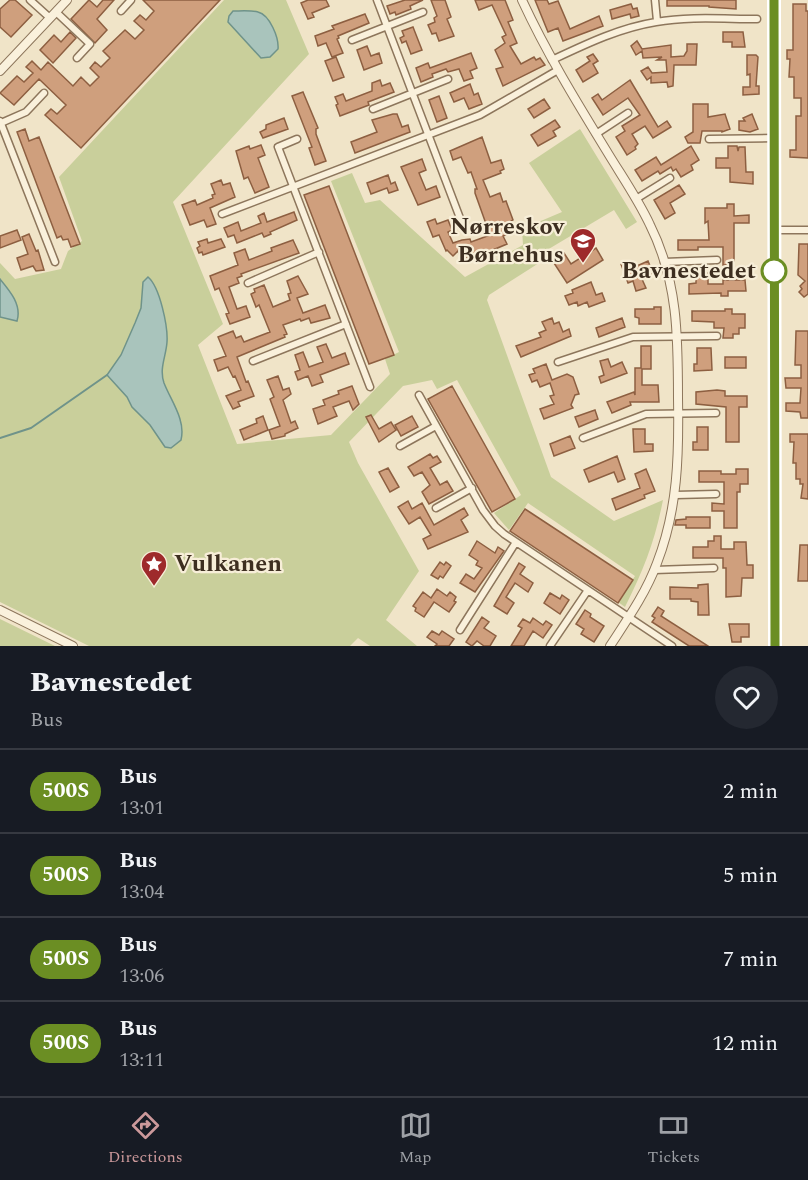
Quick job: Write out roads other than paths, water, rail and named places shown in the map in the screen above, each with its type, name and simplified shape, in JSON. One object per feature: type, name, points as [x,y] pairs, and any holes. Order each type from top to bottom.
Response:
[{"type":"street","points":[[30,0],[90,44],[76,58]]},
{"type":"street","points":[[0,71],[67,0]]},
{"type":"street","points":[[121,11],[131,0]]},
{"type":"street","points":[[377,0],[463,226]]},
{"type":"street","points":[[522,0],[552,60],[650,225],[664,261],[675,302],[678,335],[679,414],[676,495],[665,540],[654,570],[610,646]]},
{"type":"street","points":[[655,0],[657,21]]},
{"type":"street","points":[[774,0],[775,646]]},
{"type":"street","points":[[352,39],[423,12]]},
{"type":"street","points":[[552,60],[605,35],[657,21],[758,19]]},
{"type":"street","points":[[222,214],[480,115],[558,70]]},
{"type":"street","points":[[373,109],[448,79]]},
{"type":"street","points":[[44,93],[26,112],[0,122],[56,262]]},
{"type":"street","points":[[596,134],[628,113]]},
{"type":"street","points":[[710,139],[774,138]]},
{"type":"street","points":[[297,139],[278,147],[370,387]]},
{"type":"street","points":[[0,145],[8,142]]},
{"type":"street","points":[[636,199],[670,178]]},
{"type":"street","points":[[773,230],[808,230]]},
{"type":"street","points":[[248,283],[319,252]]},
{"type":"street","points":[[664,261],[717,260]]},
{"type":"street","points":[[253,361],[346,324]]},
{"type":"street","points":[[558,362],[633,337],[717,336]]},
{"type":"street","points":[[419,395],[495,526],[669,645]]},
{"type":"street","points":[[582,438],[646,414],[716,413]]},
{"type":"street","points":[[400,446],[436,426]]},
{"type":"street","points":[[436,508],[472,488]]},
{"type":"street","points":[[676,495],[716,494]]},
{"type":"street","points":[[460,630],[516,542]]},
{"type":"street","points":[[654,570],[714,568]]},
{"type":"street","points":[[550,646],[588,590]]},
{"type":"street","points":[[0,610],[74,646]]},
{"type":"water","points":[[233,11],[255,11],[266,18],[273,28],[278,44],[278,49],[270,57],[261,58],[228,22]]},
{"type":"water","points":[[148,277],[160,298],[166,327],[167,342],[162,367],[164,383],[181,425],[181,440],[171,448],[165,447],[150,425],[132,407],[127,397],[107,375],[121,355],[135,323],[141,308],[143,282]]},
{"type":"water","points":[[0,279],[16,304],[17,321],[0,317]]},
{"type":"waterway","points":[[0,438],[31,428],[107,375]]},
{"type":"place","name":"Nørreskov Børnehus","points":[[583,264]]},
{"type":"place","name":"Bavnestedet","points":[[774,271]]},
{"type":"place","name":"Vulkanen","points":[[154,587]]}]
